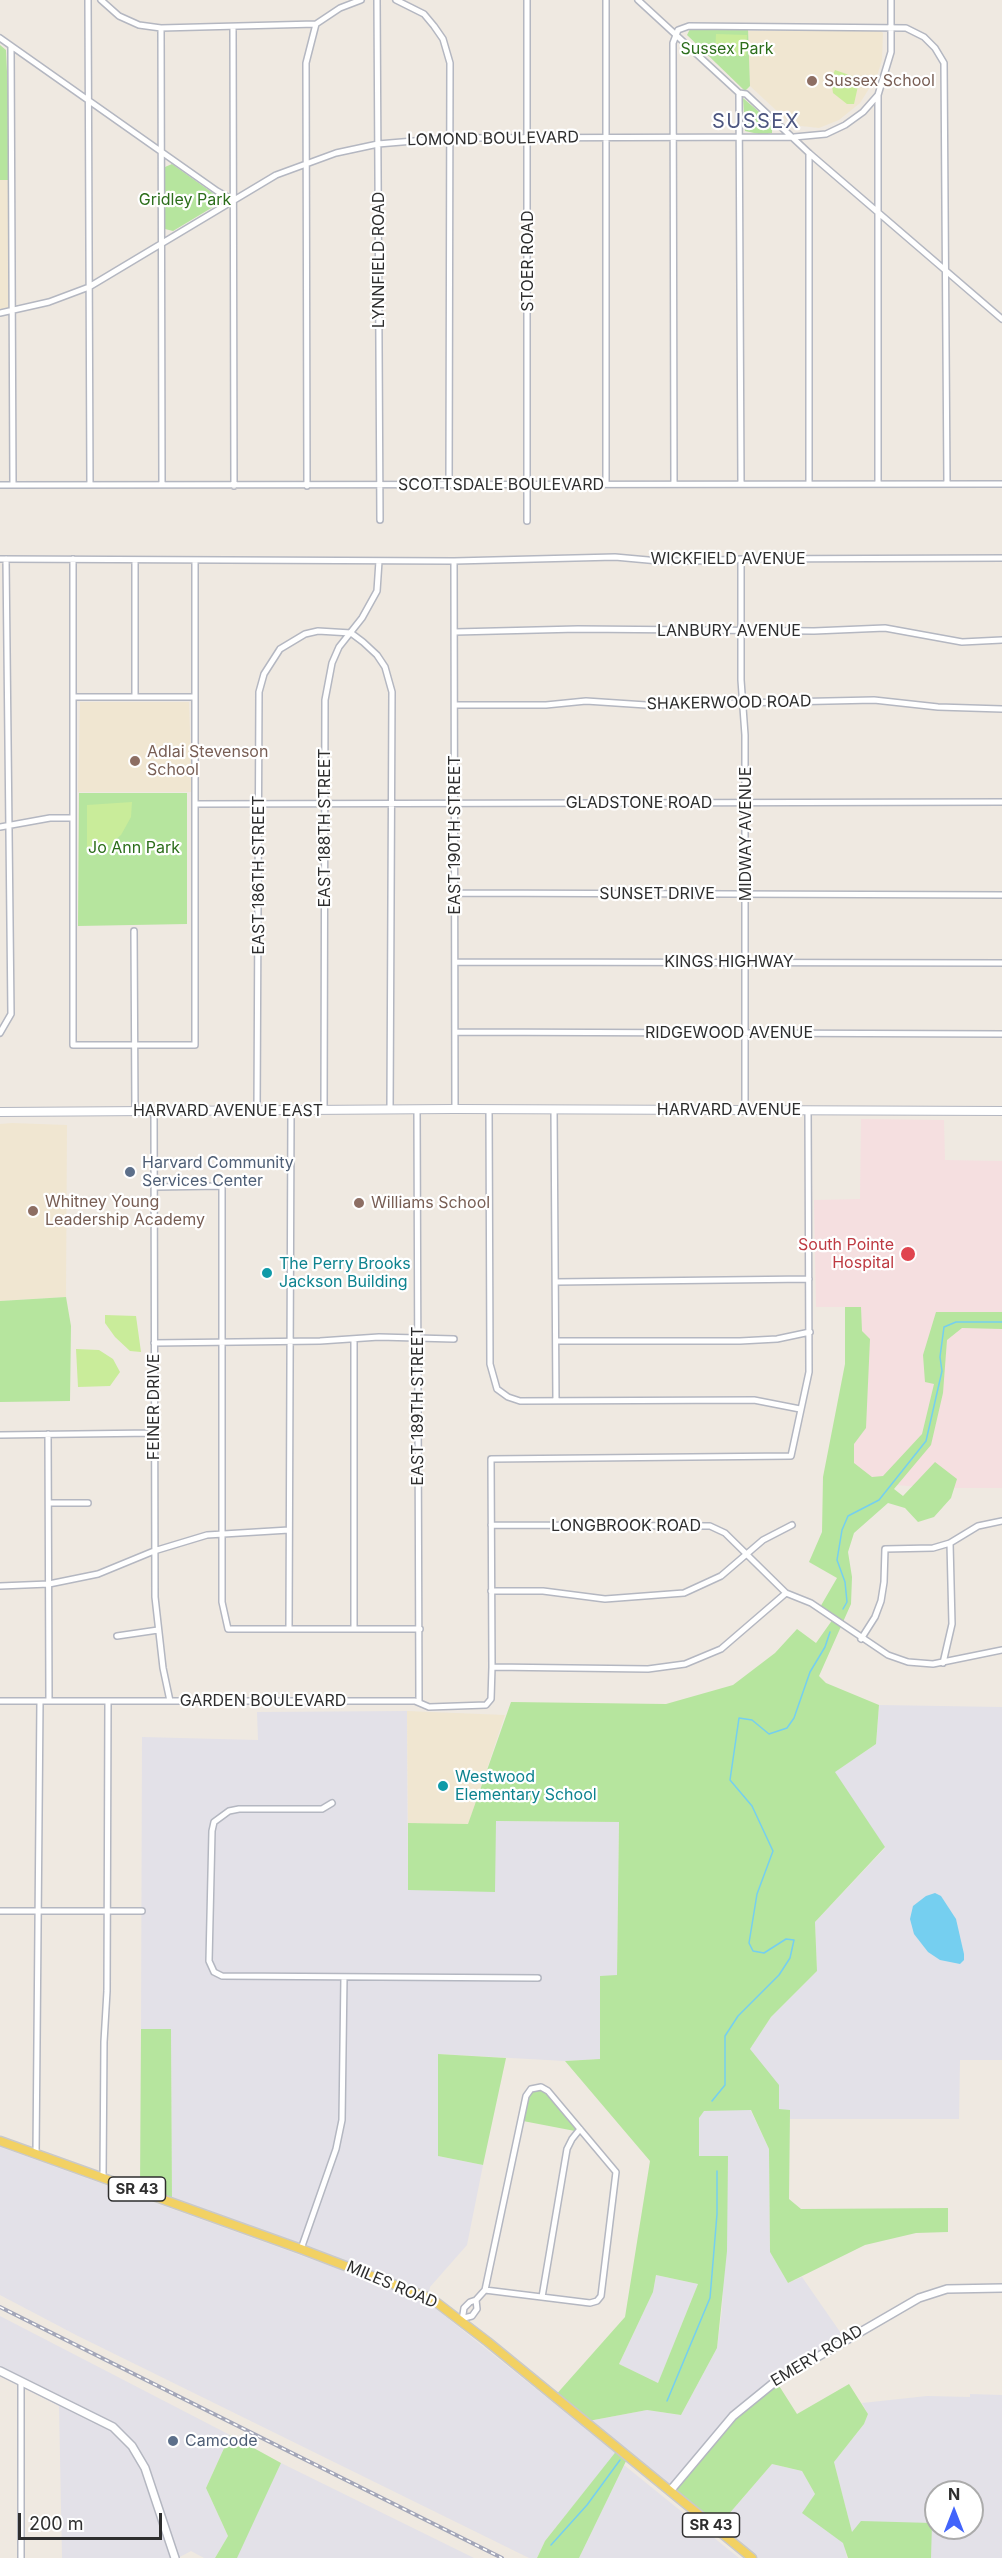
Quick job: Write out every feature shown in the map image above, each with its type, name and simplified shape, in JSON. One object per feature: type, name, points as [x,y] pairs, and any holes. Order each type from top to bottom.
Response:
[{"type":"main road","name":"HARVARD AVENUE EAST","points":[[0,1112],[455,1109]]},
{"type":"main road","name":"HARVARD AVENUE","points":[[455,1109],[1002,1111]]},
{"type":"main road","name":"MILES ROAD","points":[[0,2141],[301,2249],[428,2298],[463,2320],[752,2558]]},
{"type":"street","points":[[88,0],[90,485]]},
{"type":"street","points":[[101,0],[119,16],[139,25],[160,28],[233,28],[316,24],[340,9],[361,0]]},
{"type":"street","name":"LYNNFIELD ROAD","points":[[377,0],[380,520]]},
{"type":"street","points":[[396,0],[424,14],[443,39],[450,63],[449,485]]},
{"type":"street","name":"STOER ROAD","points":[[527,0],[527,521]]},
{"type":"street","points":[[606,0],[606,484]]},
{"type":"street","points":[[638,0],[739,93],[746,94],[809,153],[1002,319]]},
{"type":"street","name":"LOMOND BOULEVARD","points":[[0,313],[89,287],[276,175],[305,164],[378,144],[449,138],[794,137],[826,134],[845,125],[863,112],[878,95],[891,52],[891,0]]},
{"type":"street","points":[[307,486],[306,63],[316,24]]},
{"type":"street","points":[[674,484],[673,43],[676,33],[682,27],[689,26],[906,28],[924,37],[944,63],[947,484]]},
{"type":"street","points":[[160,28],[162,485]]},
{"type":"street","points":[[233,28],[234,486]]},
{"type":"street","points":[[0,38],[233,200]]},
{"type":"street","points":[[11,47],[13,485]]},
{"type":"street","points":[[739,93],[741,484]]},
{"type":"street","points":[[878,95],[878,484]]},
{"type":"street","points":[[809,153],[809,484]]},
{"type":"street","name":"SCOTTSDALE BOULEVARD","points":[[0,485],[1002,484]]},
{"type":"street","name":"WICKFIELD AVENUE","points":[[3,559],[454,561],[615,557],[659,561],[1002,558]]},
{"type":"street","points":[[0,1033],[11,1014],[3,559]]},
{"type":"street","points":[[73,559],[73,1045],[195,1045],[195,561]]},
{"type":"street","name":"MIDWAY AVENUE","points":[[741,559],[746,895],[745,1110]]},
{"type":"street","points":[[135,561],[135,697]]},
{"type":"street","name":"EAST 188TH STREET","points":[[324,1110],[325,700],[328,680],[339,647],[372,603],[377,591],[379,561]]},
{"type":"street","name":"EAST 190TH STREET","points":[[454,561],[455,1109]]},
{"type":"street","name":"LANBURY AVENUE","points":[[455,632],[578,629],[741,631],[885,628],[962,642],[1002,640]]},
{"type":"street","points":[[351,633],[377,655],[385,667],[390,684],[390,1110]]},
{"type":"street","name":"EAST 186TH STREET","points":[[257,1111],[259,692],[264,674],[280,649],[305,634],[351,633]]},
{"type":"street","points":[[74,697],[195,697]]},
{"type":"street","name":"SHAKERWOOD ROAD","points":[[455,705],[546,705],[586,701],[646,705],[744,704],[874,700],[938,707],[1002,709]]},
{"type":"street","name":"GLADSTONE ROAD","points":[[195,804],[1002,802]]},
{"type":"street","points":[[0,827],[50,818],[74,818]]},
{"type":"street","name":"SUNSET DRIVE","points":[[455,893],[1002,895]]},
{"type":"street","points":[[134,931],[135,1111]]},
{"type":"street","name":"KINGS HIGHWAY","points":[[455,962],[1002,963]]},
{"type":"street","name":"RIDGEWOOD AVENUE","points":[[456,1032],[1002,1034]]},
{"type":"street","name":"EAST 189TH STREET","points":[[417,1109],[419,1702]]},
{"type":"street","points":[[489,1109],[490,1364],[497,1389],[508,1397],[520,1401],[754,1400],[800,1409]]},
{"type":"street","points":[[555,1109],[556,1401]]},
{"type":"street","points":[[786,1593],[721,1649],[684,1664],[648,1669],[492,1667],[491,1459],[791,1456],[809,1378],[808,1110]]},
{"type":"street","name":"FEINER DRIVE","points":[[154,1111],[154,1551],[158,1630],[170,1701]]},
{"type":"street","points":[[289,1629],[291,1111]]},
{"type":"street","points":[[155,1187],[222,1186],[222,1602],[228,1629],[420,1629]]},
{"type":"street","points":[[556,1282],[809,1279]]},
{"type":"street","points":[[556,1341],[740,1341],[777,1339],[810,1332]]},
{"type":"street","points":[[154,1343],[289,1342],[379,1337],[454,1339]]},
{"type":"street","points":[[354,1340],[354,1629]]},
{"type":"street","points":[[0,1435],[154,1433]]},
{"type":"street","points":[[48,1434],[49,1701]]},
{"type":"street","points":[[49,1503],[88,1503]]},
{"type":"street","points":[[861,1639],[875,1617],[881,1601],[885,1549],[923,1549],[950,1543],[978,1526],[1002,1521]]},
{"type":"street","name":"LONGBROOK ROAD","points":[[491,1525],[710,1526],[725,1533],[786,1593],[812,1603],[861,1639],[896,1659],[915,1663],[943,1664],[1002,1650]]},
{"type":"street","points":[[491,1591],[543,1591],[605,1599],[675,1594],[705,1586],[721,1576],[763,1540],[792,1525]]},
{"type":"street","points":[[0,1586],[49,1584],[98,1574],[187,1540],[222,1533],[289,1530]]},
{"type":"street","points":[[943,1664],[952,1624],[950,1543]]},
{"type":"street","points":[[117,1636],[158,1630]]},
{"type":"street","name":"GARDEN BOULEVARD","points":[[0,1701],[419,1702],[429,1707],[486,1705],[491,1698],[492,1667]]},
{"type":"street","points":[[36,2154],[40,1701]]},
{"type":"street","points":[[103,2177],[108,1701]]},
{"type":"street","points":[[332,1803],[322,1809],[239,1809],[229,1811],[214,1822],[209,1961],[214,1972],[222,1976],[538,1978]]},
{"type":"street","points":[[0,1911],[142,1911]]},
{"type":"street","points":[[301,2249],[336,2149],[342,2120],[344,1977]]},
{"type":"street","points":[[476,2300],[476,2311],[469,2319],[463,2320],[464,2308],[485,2290],[526,2096],[535,2087],[548,2091],[616,2172],[601,2293],[595,2302],[485,2290]]},
{"type":"street","points":[[542,2297],[567,2149],[580,2129]]},
{"type":"street","name":"EMERY ROAD","points":[[670,2491],[733,2416],[773,2383],[897,2308],[919,2298],[947,2289],[1002,2288]]},
{"type":"street","points":[[0,2371],[113,2427],[132,2446],[145,2468],[175,2558]]},
{"type":"street","points":[[21,2382],[21,2558]]},
{"type":"shaded area","name":"Sussex School","points":[[880,30],[883,33],[882,60],[877,76],[860,103],[839,120],[819,128],[792,125],[750,86],[748,31]]},
{"type":"shaded area","points":[[0,180],[12,180],[12,311],[0,313]]},
{"type":"shaded area","name":"Adlai Stevenson School","points":[[80,702],[189,702],[192,792],[78,792]]},
{"type":"shaded area","name":"South Pointe Hospital","points":[[861,1119],[944,1120],[945,1160],[1002,1161],[1002,1488],[931,1488],[837,1480],[852,1307],[816,1307],[814,1200],[860,1199]]},
{"type":"shaded area","name":"Whitney Young Leadership Academy","points":[[0,1124],[67,1125],[66,1297],[0,1301]]},
{"type":"shaded area","points":[[879,1705],[1002,1707],[1002,2060],[960,2060],[959,2119],[790,2119],[789,2110],[779,2110],[750,2049],[771,2017],[817,1971],[815,1922],[885,1848],[834,1772],[876,1744]]},
{"type":"shaded area","points":[[407,1711],[408,1890],[496,1821],[619,1822],[617,1976],[600,1976],[601,2059],[565,2061],[438,2054],[438,2156],[483,2165],[467,2245],[430,2287],[428,2297],[172,2202],[171,2029],[141,2029],[142,1737],[258,1740],[257,1712]]},
{"type":"shaded area","points":[[407,1711],[505,1715],[468,1825],[408,1823]]},
{"type":"shaded area","points":[[750,2109],[769,2149],[770,2252],[788,2283],[802,2277],[845,2339],[776,2381],[670,2491],[583,2422],[647,2410],[681,2415],[717,2348],[722,2309],[728,2156],[699,2156],[699,2118],[703,2111]]},
{"type":"shaded area","points":[[0,2147],[425,2300],[616,2453],[545,2541],[537,2558],[529,2558],[76,2335],[0,2295]]},
{"type":"shaded area","points":[[656,2275],[698,2284],[658,2384],[619,2364],[653,2292]]},
{"type":"shaded area","points":[[0,2316],[230,2435],[206,2488],[228,2536],[215,2558],[204,2558],[191,2551],[178,2558],[62,2558],[59,2406],[0,2376]]},
{"type":"shaded area","points":[[1002,2395],[1002,2558],[931,2558],[931,2540],[984,2540],[984,2480],[924,2480],[924,2524],[852,2533],[834,2462],[864,2424],[868,2414],[862,2403],[927,2396]]},
{"type":"shaded area","points":[[281,2463],[474,2558],[236,2558]]},
{"type":"shaded area","points":[[772,2464],[802,2471],[815,2494],[803,2513],[844,2543],[847,2558],[752,2558],[716,2529]]},
{"type":"shaded area","points":[[624,2465],[739,2558],[579,2558]]},
{"type":"green space","name":"Sussex Park","points":[[748,28],[750,86],[745,91],[687,35],[690,29]]},
{"type":"green space","points":[[716,34],[747,35],[746,56],[715,55]]},
{"type":"green space","points":[[0,45],[6,50],[12,180],[0,180]]},
{"type":"green space","points":[[835,70],[855,77],[858,86],[854,104],[847,104],[833,93],[831,79]]},
{"type":"green space","name":"Sussex Park","points":[[743,98],[772,123],[772,133],[763,135],[745,131]]},
{"type":"green space","name":"Gridley Park","points":[[172,164],[217,196],[218,204],[173,231],[165,229],[165,167]]},
{"type":"green space","name":"Jo Ann Park","points":[[79,793],[187,793],[187,924],[78,926]]},
{"type":"green space","points":[[132,802],[131,817],[121,835],[109,845],[87,850],[87,805]]},
{"type":"green space","points":[[66,1297],[71,1326],[70,1401],[0,1402],[0,1301]]},
{"type":"green space","points":[[845,1307],[861,1307],[862,1331],[870,1339],[866,1428],[854,1444],[854,1463],[872,1477],[883,1476],[922,1434],[934,1384],[925,1382],[923,1355],[936,1312],[1002,1312],[1002,1329],[962,1328],[947,1340],[943,1393],[931,1445],[894,1489],[903,1496],[935,1462],[957,1479],[951,1498],[934,1517],[918,1522],[905,1508],[888,1503],[854,1533],[848,1552],[852,1577],[851,1604],[819,1676],[826,1683],[879,1705],[876,1744],[835,1772],[885,1847],[815,1922],[817,1971],[771,2017],[750,2049],[779,2085],[779,2109],[790,2110],[789,2199],[801,2209],[948,2208],[948,2232],[916,2233],[865,2245],[788,2283],[770,2252],[769,2149],[751,2110],[704,2111],[699,2118],[699,2156],[728,2156],[727,2251],[717,2348],[681,2415],[647,2410],[583,2422],[554,2397],[625,2317],[650,2161],[565,2061],[600,2059],[600,1976],[617,1975],[619,1822],[496,1821],[495,1892],[408,1890],[408,1823],[468,1824],[511,1702],[666,1704],[733,1685],[775,1653],[797,1629],[816,1643],[833,1619],[819,1609],[837,1578],[809,1562],[822,1532],[823,1477],[845,1364]],"holes":[[[656,2275],[698,2284],[658,2383],[619,2364],[653,2292]]]},
{"type":"green space","points":[[105,1315],[136,1316],[141,1352],[130,1351],[115,1337],[105,1323]]},
{"type":"green space","points":[[76,1349],[99,1350],[113,1359],[120,1372],[110,1386],[78,1387]]},
{"type":"green space","points":[[141,2029],[171,2029],[172,2202],[140,2190]]},
{"type":"green space","points":[[438,2054],[506,2058],[483,2165],[438,2156]]},
{"type":"green space","points":[[540,2089],[546,2092],[575,2127],[575,2131],[523,2121],[528,2096],[532,2091]]},
{"type":"green space","points":[[776,2381],[797,2414],[849,2384],[868,2414],[864,2424],[834,2462],[852,2532],[861,2521],[924,2523],[924,2540],[932,2540],[931,2558],[848,2558],[843,2543],[802,2513],[815,2494],[802,2471],[772,2464],[716,2529],[671,2491],[727,2423]]},
{"type":"green space","points":[[230,2435],[281,2463],[237,2558],[215,2558],[228,2536],[206,2488]]},
{"type":"green space","points":[[618,2449],[628,2457],[579,2558],[537,2558],[545,2541]]},
{"type":"water","points":[[935,1893],[941,1896],[956,1919],[964,1954],[964,1960],[960,1964],[940,1960],[928,1952],[914,1934],[910,1919],[913,1906],[926,1896]]},
{"type":"waterway","points":[[843,1609],[847,1602],[845,1582],[837,1560],[842,1530],[848,1516],[879,1500],[926,1441],[942,1371],[940,1357],[944,1327],[956,1322],[1002,1322]]},
{"type":"waterway","points":[[712,2101],[725,2085],[725,2036],[738,2016],[779,1975],[790,1958],[794,1940],[786,1939],[764,1953],[753,1951],[749,1943],[757,1894],[773,1851],[752,1806],[730,1780],[739,1718],[752,1720],[769,1734],[787,1728],[794,1718],[810,1672],[825,1647],[830,1632]]},
{"type":"waterway","points":[[667,2401],[710,2298],[717,2214],[717,2171]]},
{"type":"waterway","points":[[551,2545],[587,2505],[620,2460]]},
{"type":"railway","points":[[0,2307],[502,2558]]},
{"type":"place","name":"Sussex School","points":[[812,81]]},
{"type":"place","name":"Adlai Stevenson School","points":[[135,761]]},
{"type":"place","name":"Harvard Community Services Center","points":[[130,1172]]},
{"type":"place","name":"Williams School","points":[[359,1203]]},
{"type":"place","name":"Whitney Young Leadership Academy","points":[[33,1211]]},
{"type":"place","name":"South Pointe Hospital","points":[[908,1254]]},
{"type":"place","name":"The Perry Brooks Jackson Building","points":[[267,1273]]},
{"type":"place","name":"Westwood Elementary School","points":[[443,1786]]},
{"type":"place","name":"Camcode","points":[[173,2441]]},
{"type":"district","name":"SUSSEX","points":[[756,122]]}]
